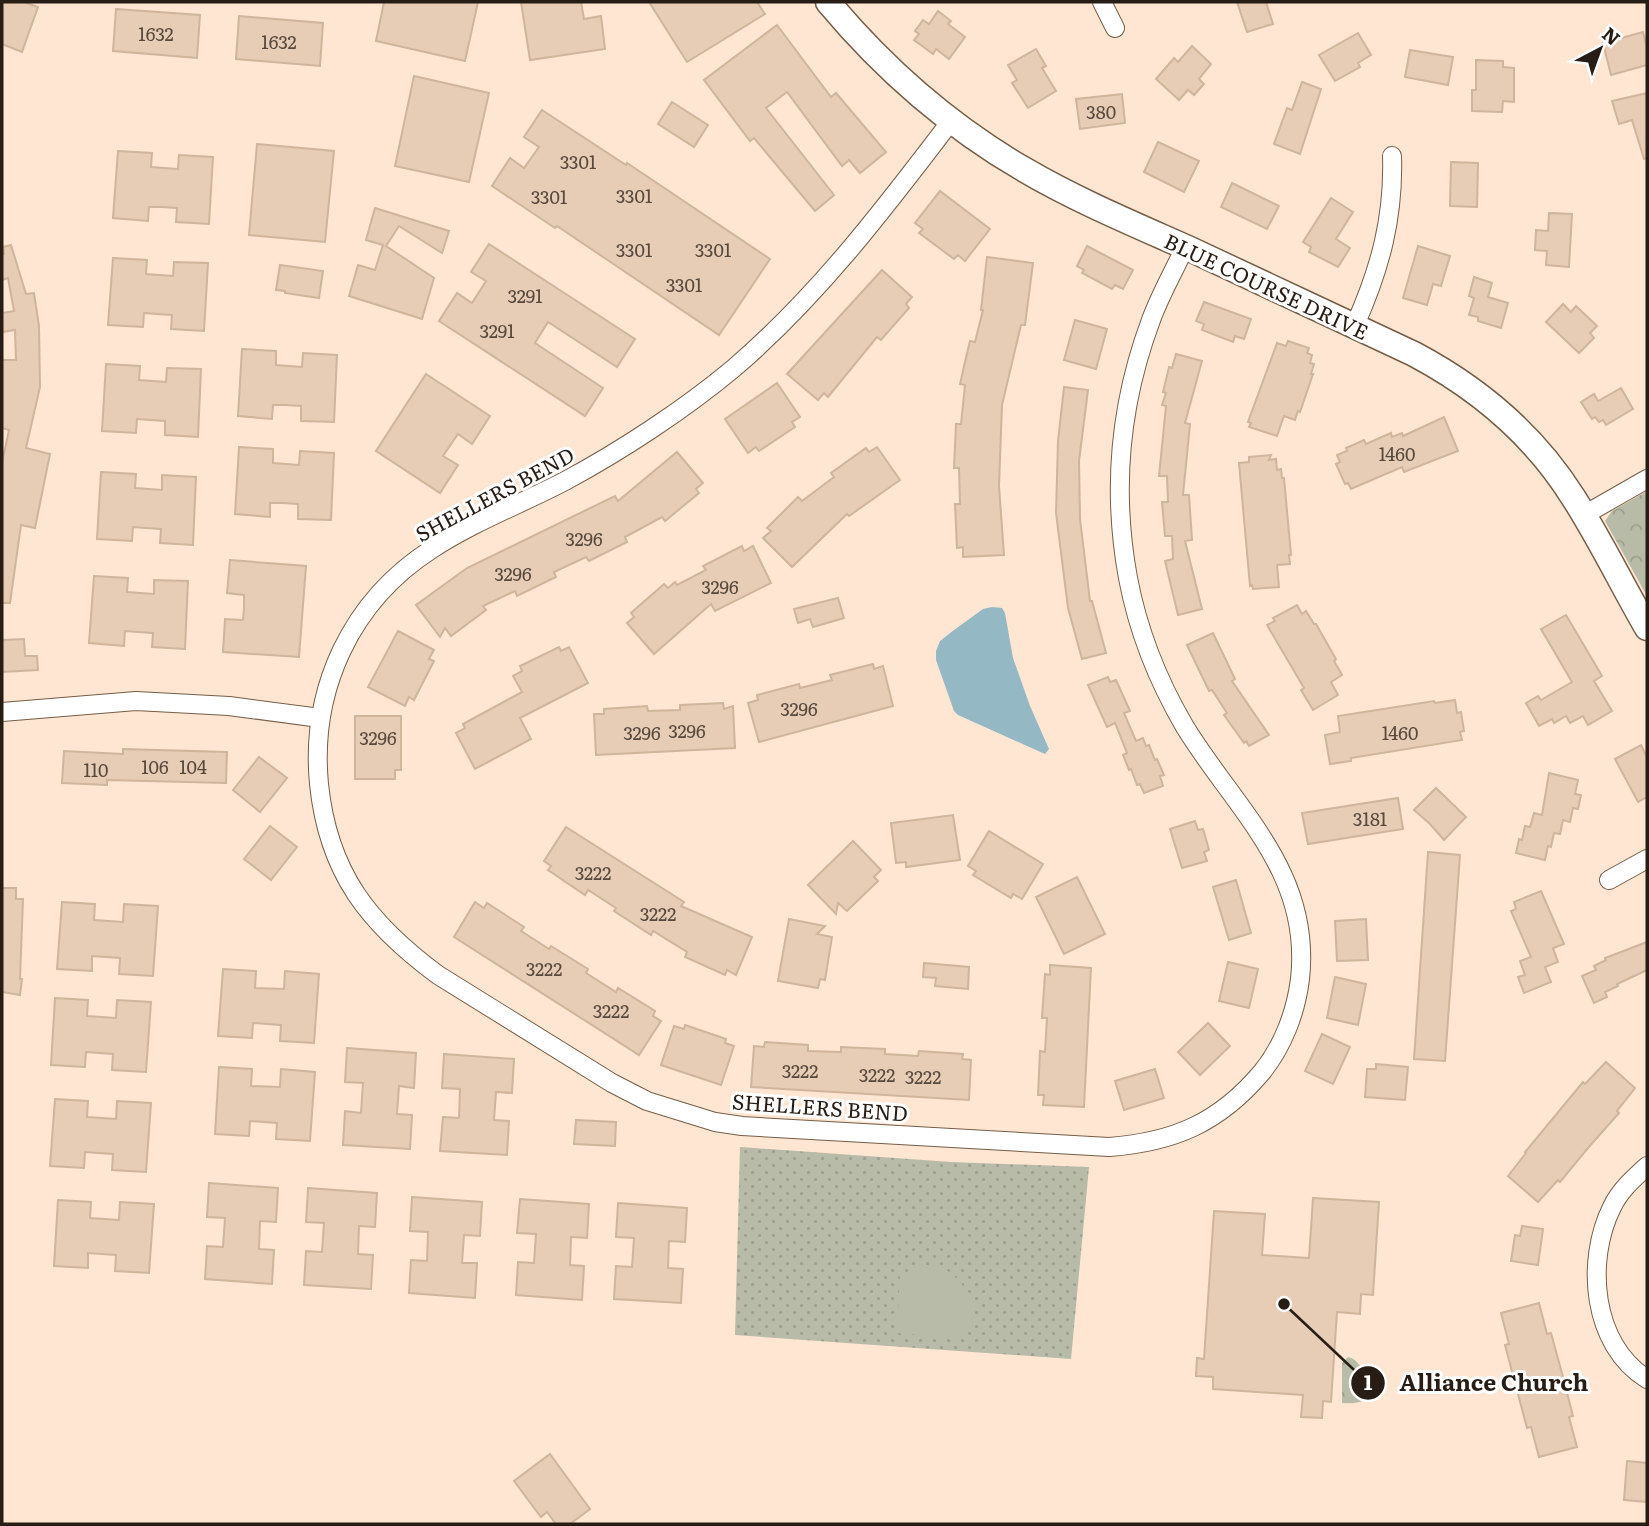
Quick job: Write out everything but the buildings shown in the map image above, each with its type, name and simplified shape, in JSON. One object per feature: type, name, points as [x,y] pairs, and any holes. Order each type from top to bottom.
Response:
[{"type":"main road","name":"BLUE COURSE DRIVE","points":[[828,2],[883,63],[951,121],[1027,171],[1355,325],[1443,369],[1489,402],[1545,459],[1584,515],[1647,628]]},
{"type":"street","points":[[1102,2],[1115,28]]},
{"type":"street","name":"SHELLERS BEND","points":[[951,121],[861,238],[829,275],[733,368],[682,407],[592,466],[433,548],[400,573],[373,601],[349,638],[331,677],[320,718],[319,777],[328,832],[346,880],[375,918],[411,955],[438,975],[612,1083],[647,1101],[715,1122],[742,1126],[1108,1147],[1158,1141],[1199,1125],[1226,1108],[1266,1066],[1291,1019],[1298,991],[1300,931],[1289,887],[1279,864],[1186,728],[1162,686],[1142,635],[1120,524],[1120,466],[1124,422],[1137,362],[1152,317],[1185,247]]},
{"type":"street","points":[[1355,325],[1376,275],[1385,241],[1391,200],[1392,156]]},
{"type":"street","points":[[1584,515],[1647,479]]},
{"type":"street","points":[[2,712],[136,701],[229,706],[320,718]]},
{"type":"street","points":[[1609,880],[1647,859]]},
{"type":"street","points":[[1647,1166],[1627,1185],[1612,1206],[1601,1236],[1596,1270],[1597,1295],[1606,1327],[1618,1350],[1647,1380]]},
{"type":"green space","points":[[1647,491],[1647,596],[1605,521],[1612,511]]},
{"type":"green space","points":[[740,1147],[951,1162],[1089,1167],[1071,1359],[735,1335]]},
{"type":"green space","points":[[937,1265],[952,1274],[965,1288],[972,1306],[968,1328],[961,1339],[897,1333],[900,1275],[920,1266]]},
{"type":"green space","points":[[1348,1357],[1357,1362],[1371,1382],[1371,1394],[1361,1402],[1342,1403],[1342,1363]]},
{"type":"water","points":[[1002,608],[1005,613],[1013,658],[1049,749],[1045,754],[954,711],[936,660],[936,651],[940,641],[983,609]]},
{"type":"place","name":"Alliance Church","points":[[1284,1304]]}]
